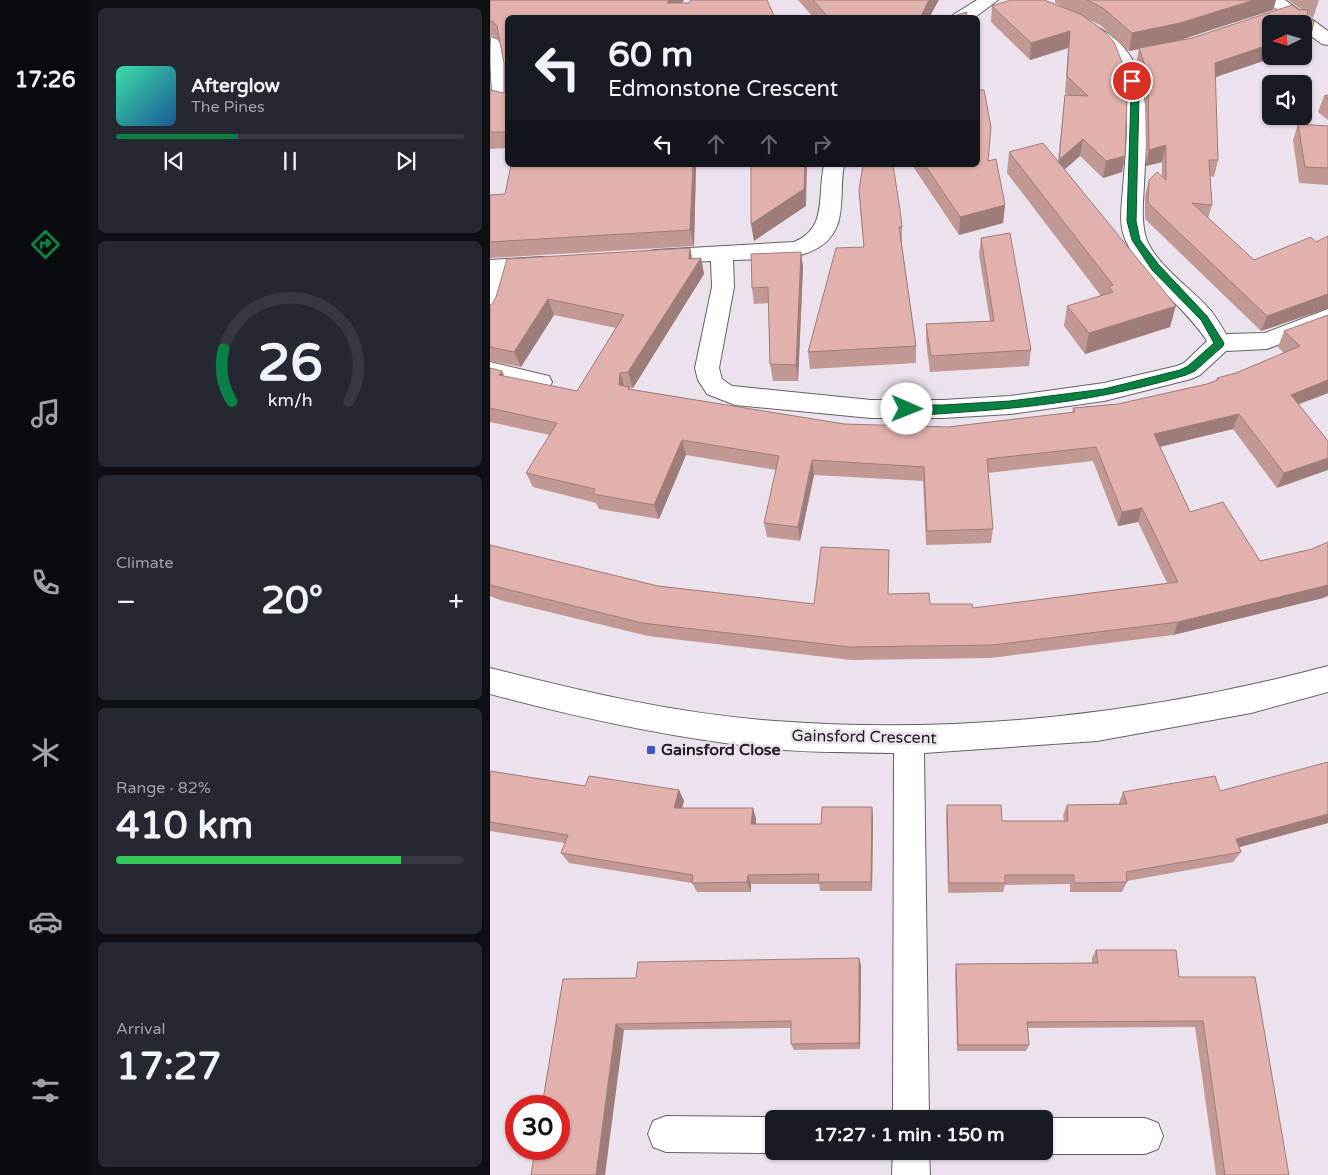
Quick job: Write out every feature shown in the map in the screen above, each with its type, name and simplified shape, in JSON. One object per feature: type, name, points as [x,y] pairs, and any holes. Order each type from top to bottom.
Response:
[{"type":"street","points":[[965,15],[989,0]]},
{"type":"street","points":[[1274,0],[1328,40]]},
{"type":"street","points":[[1281,15],[1290,12]]},
{"type":"street","points":[[1077,23],[1116,49],[1134,57],[1132,221],[1136,240],[1156,268],[1204,318],[1220,343]]},
{"type":"street","points":[[496,43],[502,101],[505,102]]},
{"type":"street","points":[[636,258],[796,249],[810,245],[821,237],[827,226],[831,175],[833,167]]},
{"type":"street","points":[[722,253],[723,286],[707,368],[709,381],[714,386],[719,390],[736,396],[871,409],[943,409],[1010,405],[1104,392],[1183,373],[1192,368],[1220,343],[1267,341],[1328,317]]},
{"type":"street","points":[[490,312],[496,266],[560,262]]},
{"type":"street","points":[[490,371],[540,382]]},
{"type":"street","name":"Gainsford Crescent","points":[[490,681],[562,700],[664,721],[774,735],[909,740],[1097,727],[1251,700],[1328,678]]},
{"type":"street","points":[[909,740],[911,1110]]},
{"type":"street","points":[[666,1134],[765,1134]]},
{"type":"street","points":[[1053,1136],[1145,1136]]},
{"type":"street","points":[[911,1160],[911,1175]]},
{"type":"building","points":[[490,0],[669,0],[667,3],[689,3],[691,0],[767,0],[774,15],[505,15],[505,132],[490,132],[490,90],[504,93],[504,63],[497,26],[490,21]]},
{"type":"building","points":[[813,0],[929,0],[922,15],[826,15]]},
{"type":"building","points":[[1011,0],[1044,0],[1082,15],[1105,32],[1114,42],[1124,67],[1127,98],[1125,156],[1106,161],[1083,139],[1059,160],[1065,95],[1088,96],[1067,76],[1070,31],[1031,43],[992,6]]},
{"type":"building","points":[[1087,0],[1254,0],[1180,23],[1132,33],[1103,8]]},
{"type":"building","points":[[1292,5],[1299,10],[1307,10],[1308,15],[1262,15],[1262,47],[1215,63],[1218,160],[1209,160],[1212,205],[1192,203],[1254,260],[1311,237],[1316,242],[1328,236],[1328,294],[1267,316],[1148,203],[1149,180],[1157,172],[1166,180],[1166,145],[1149,150],[1148,75],[1139,48],[1192,38]]},
{"type":"building","points":[[980,90],[984,90],[991,127],[988,161],[996,159],[1005,205],[960,217],[926,167],[980,167]]},
{"type":"building","points":[[1298,125],[1328,126],[1328,168],[1305,167]]},
{"type":"building","points":[[1043,143],[1176,306],[1089,333],[1067,306],[1113,292],[1109,287],[1113,285],[1009,152]]},
{"type":"building","points":[[511,167],[693,167],[690,230],[490,242],[490,195],[505,194]]},
{"type":"building","points":[[751,167],[805,167],[804,189],[751,224]]},
{"type":"building","points":[[863,167],[893,167],[902,227],[899,227],[916,346],[808,352],[836,248],[864,247],[859,190]]},
{"type":"building","points":[[1010,233],[1031,350],[931,356],[926,324],[994,321],[981,238]]},
{"type":"building","points":[[690,248],[689,259],[701,258],[628,372],[620,373],[619,385],[629,387],[628,389],[844,424],[948,427],[1075,412],[1073,408],[1118,404],[1207,384],[1218,380],[1217,378],[1236,373],[1300,346],[1284,331],[1328,315],[1328,380],[1291,395],[1328,441],[1328,458],[1284,473],[1239,414],[1154,434],[1190,512],[1223,502],[1260,561],[1312,549],[1328,542],[1328,585],[1178,622],[993,645],[850,647],[642,623],[490,585],[490,545],[658,586],[814,604],[821,547],[889,550],[888,594],[929,593],[930,604],[972,604],[973,608],[1178,582],[1142,508],[1122,512],[1096,447],[987,459],[993,529],[927,531],[924,467],[812,460],[798,527],[764,523],[779,456],[682,440],[654,505],[593,494],[595,489],[526,473],[557,423],[490,408],[490,368],[502,371],[499,375],[577,391],[624,315],[548,299],[514,352],[490,347],[490,305],[496,297],[507,259]]},
{"type":"building","points":[[801,252],[796,365],[770,364],[768,287],[752,288],[751,254]]},
{"type":"building","points":[[1328,762],[1328,814],[1236,839],[1241,852],[1126,872],[1127,882],[1074,883],[1074,875],[1005,875],[1005,883],[949,883],[947,805],[1001,805],[1002,821],[1068,821],[1067,805],[1127,804],[1123,792],[1215,776],[1220,791]]},
{"type":"building","points":[[490,771],[585,786],[589,776],[679,790],[674,808],[753,808],[751,824],[821,824],[822,807],[872,807],[871,882],[818,882],[819,874],[748,875],[747,882],[692,883],[693,875],[561,853],[568,835],[490,822]]},
{"type":"building","points":[[1096,950],[1176,950],[1179,977],[1255,977],[1289,1175],[1225,1175],[1203,1021],[1027,1022],[1029,1045],[958,1045],[956,964],[1098,963]]},
{"type":"building","points":[[859,958],[859,1043],[791,1044],[791,1021],[616,1024],[596,1175],[531,1175],[533,1160],[570,1160],[570,1095],[544,1095],[563,979],[636,978],[638,962]]},
{"type":"place","name":"Gainsford Close","points":[[651,750]]},
{"type":"route","points":[[907,409],[1010,405],[1104,392],[1183,373],[1192,368],[1220,343],[1204,318],[1156,268],[1136,240],[1132,221],[1135,95],[1132,81]]}]
